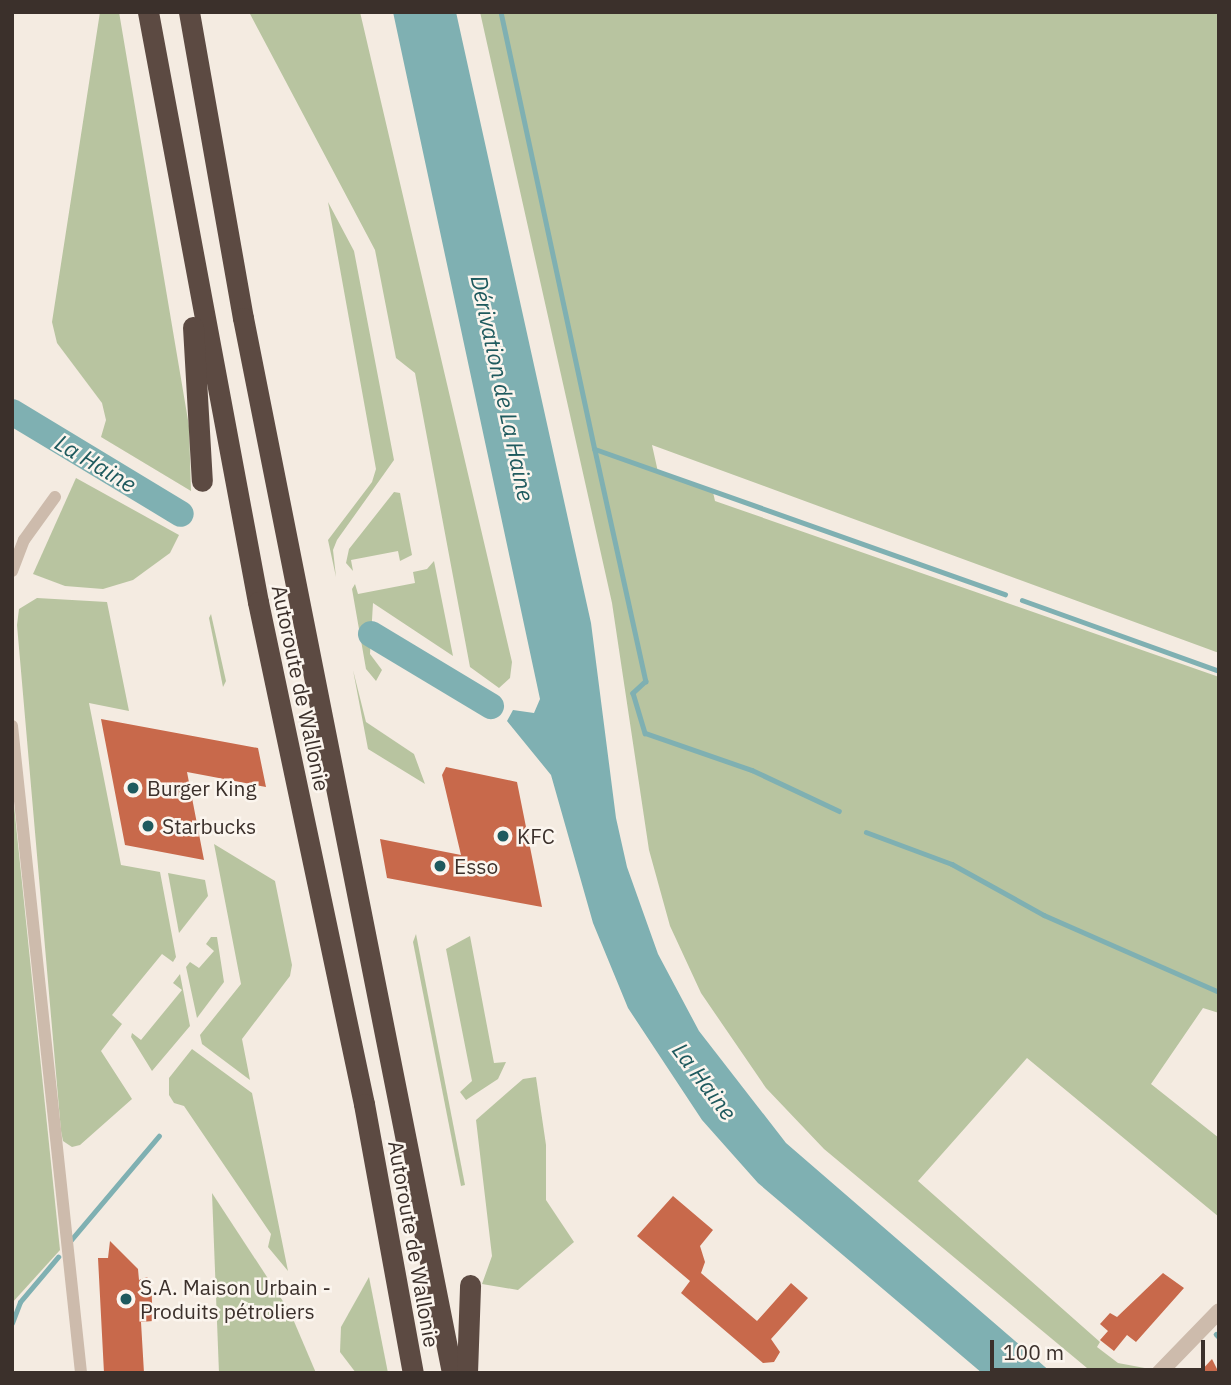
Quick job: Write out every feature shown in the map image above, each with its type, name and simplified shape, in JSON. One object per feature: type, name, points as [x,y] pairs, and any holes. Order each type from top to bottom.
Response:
[{"type":"highway","name":"Autoroute de Wallonie","points":[[148,12],[193,268],[258,602],[364,1104],[413,1373]]},
{"type":"highway","name":"Autoroute de Wallonie","points":[[189,12],[243,318],[452,1373]]},
{"type":"highway","points":[[193,268],[202,481]]},
{"type":"highway","points":[[467,1373],[470,1285]]},
{"type":"street","points":[[12,570],[24,540],[55,498]]},
{"type":"street","points":[[12,726],[81,1373]]},
{"type":"street","points":[[1159,1373],[1219,1311]]},
{"type":"green space","points":[[100,12],[119,12],[189,426],[191,491],[101,437],[106,420],[102,403],[57,343],[52,322]]},
{"type":"green space","points":[[249,12],[360,12],[512,662],[510,678],[499,688],[470,667],[415,373],[396,358],[375,250]]},
{"type":"green space","points":[[480,12],[1219,12],[1219,653],[652,445],[658,472],[713,492],[715,501],[1219,677],[1219,1013],[1203,1008],[1151,1084],[1219,1138],[1219,1217],[1027,1058],[918,1181],[1100,1342],[1097,1347],[1118,1363],[1150,1369],[1146,1373],[1093,1373],[824,1149],[766,1088],[701,993],[670,926],[649,850],[612,603]]},
{"type":"green space","points":[[328,202],[354,251],[394,460],[337,540],[333,550],[336,577],[328,540],[372,482],[376,469]]},
{"type":"green space","points":[[76,478],[179,535],[170,553],[133,580],[103,589],[65,586],[33,574]]},
{"type":"green space","points":[[394,492],[400,493],[412,555],[400,561],[398,551],[351,560],[353,571],[346,563],[349,549]]},
{"type":"green space","points":[[434,561],[453,656],[373,603],[370,654],[382,670],[376,681],[366,669],[352,589],[355,584],[358,594],[415,583],[413,572],[427,569]]},
{"type":"green space","points":[[37,598],[107,602],[129,711],[89,703],[121,865],[160,872],[176,957],[173,962],[162,954],[112,1015],[122,1024],[101,1051],[132,1099],[80,1145],[72,1147],[63,1141],[61,1131],[17,625],[19,609]]},
{"type":"green space","points":[[211,614],[226,681],[223,687],[209,618]]},
{"type":"green space","points":[[353,670],[366,722],[414,754],[425,784],[368,749]]},
{"type":"green space","points":[[12,786],[60,1250],[12,1303]]},
{"type":"green space","points":[[214,844],[275,881],[292,965],[290,976],[242,1039],[250,1080],[202,1044],[200,1035],[241,984]]},
{"type":"green space","points":[[168,873],[205,880],[208,896],[179,933]]},
{"type":"green space","points":[[416,934],[465,1185],[461,1186],[413,942]]},
{"type":"green space","points":[[470,936],[494,1063],[506,1062],[498,1079],[466,1100],[460,1092],[472,1081],[446,949]]},
{"type":"green space","points":[[211,937],[217,937],[224,982],[197,1018],[186,967],[190,962],[199,968],[214,951],[206,944]]},
{"type":"green space","points":[[180,974],[190,1026],[152,1071],[131,1037],[132,1033],[141,1040],[182,990],[173,983]]},
{"type":"green space","points":[[192,1049],[252,1093],[288,1271],[268,1247],[271,1234],[184,1106],[174,1103],[169,1095],[169,1078]]},
{"type":"green space","points":[[536,1077],[546,1145],[546,1200],[574,1242],[518,1290],[482,1284],[492,1256],[476,1120],[523,1079]]},
{"type":"green space","points":[[212,1193],[290,1312],[316,1373],[219,1373]]},
{"type":"green space","points":[[369,1277],[388,1373],[356,1373],[340,1352],[341,1327]]},
{"type":"water","name":"Dérivation de La Haine","points":[[393,12],[456,12],[591,623],[616,818],[627,867],[658,954],[699,1031],[786,1143],[1052,1373],[982,1373],[758,1183],[702,1120],[628,1008],[593,923],[551,775],[507,721],[513,710],[534,713],[540,699]]},
{"type":"building","points":[[101,719],[258,748],[266,787],[187,772],[204,860],[125,845]]},
{"type":"building","points":[[446,767],[517,782],[542,907],[387,878],[380,839],[461,855],[442,775]]},
{"type":"building","points":[[673,1196],[713,1230],[700,1246],[705,1262],[701,1273],[757,1321],[791,1283],[808,1298],[771,1339],[780,1352],[774,1362],[763,1363],[681,1293],[690,1281],[637,1236]]},
{"type":"building","name":"S.A. Maison Urbain - Produits pétroliers","points":[[110,1241],[138,1269],[139,1280],[147,1277],[151,1282],[153,1321],[141,1322],[144,1373],[104,1373],[98,1258],[108,1258]]},
{"type":"building","points":[[1163,1273],[1184,1288],[1136,1342],[1127,1335],[1114,1351],[1100,1340],[1108,1331],[1100,1324],[1110,1313],[1117,1317]]},
{"type":"building","points":[[1212,1359],[1219,1373],[1199,1373]]},
{"type":"waterway","points":[[501,12],[595,449],[1005,594]]},
{"type":"waterway","name":"La Haine","points":[[12,412],[181,514]]},
{"type":"waterway","points":[[595,450],[646,681],[633,693],[645,733],[752,770],[839,811]]},
{"type":"waterway","points":[[1022,600],[1219,671]]},
{"type":"waterway","name":"La Haine","points":[[371,634],[491,706]]},
{"type":"waterway","points":[[866,832],[952,864],[1044,915],[1219,992]]},
{"type":"waterway","points":[[71,1240],[159,1136]]},
{"type":"waterway","points":[[12,1323],[20,1302],[58,1257]]},
{"type":"waterway","points":[[1216,1334],[1219,1337]]},
{"type":"place","name":"Burger King","points":[[133,788]]},
{"type":"place","name":"Starbucks","points":[[148,826]]},
{"type":"place","name":"KFC","points":[[503,836]]},
{"type":"place","name":"Esso","points":[[440,866]]},
{"type":"place","name":"S.A. Maison Urbain - Produits pétroliers","points":[[126,1299]]}]
